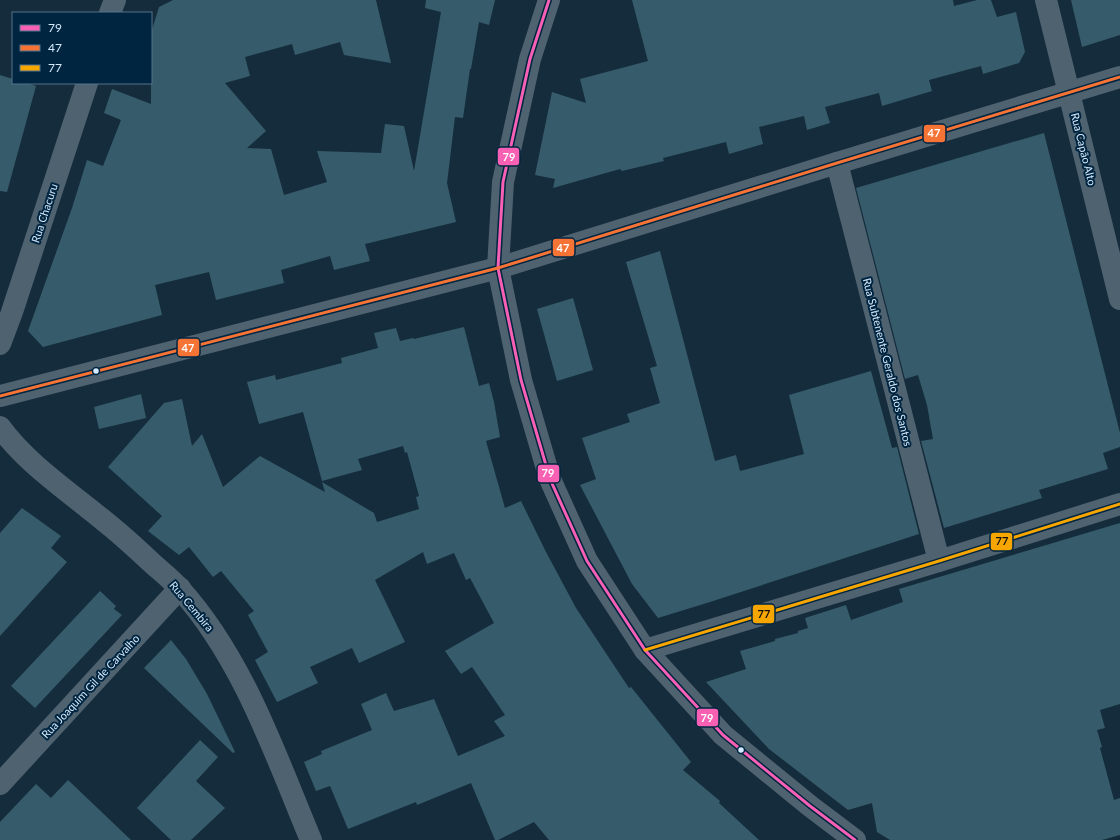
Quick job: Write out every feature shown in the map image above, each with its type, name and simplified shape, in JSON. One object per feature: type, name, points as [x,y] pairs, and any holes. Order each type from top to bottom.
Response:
[{"type":"street","points":[[110,12],[114,0]]},
{"type":"street","points":[[549,0],[530,59],[503,182],[498,268],[521,380],[550,479],[587,560],[645,650],[723,735],[810,806],[855,840]]},
{"type":"street","name":"Rua Capão Alto","points":[[1046,0],[1120,299]]},
{"type":"street","points":[[0,396],[498,268],[1120,77]]},
{"type":"street","name":"Rua Chacuru","points":[[0,344],[12,312],[87,84]]},
{"type":"street","name":"Rua Subtenente Geraldo dos Santos","points":[[837,163],[939,562]]},
{"type":"street","name":"Rua Cembira","points":[[0,427],[12,444],[59,485],[105,521],[180,588],[215,634],[245,685],[311,840]]},
{"type":"street","points":[[645,650],[939,562],[1120,504]]},
{"type":"street","name":"Rua Joaquim Gil de Carvalho","points":[[0,784],[180,588]]},
{"type":"building","points":[[173,0],[376,0],[391,63],[344,55],[340,42],[295,55],[292,44],[245,57],[250,76],[225,83],[266,131],[247,148],[271,149],[284,195],[327,182],[317,151],[381,153],[385,124],[404,126],[414,171],[441,12],[425,8],[426,0],[495,0],[489,25],[479,22],[463,118],[455,117],[447,183],[456,222],[365,244],[370,261],[334,270],[330,256],[281,270],[284,283],[216,300],[209,272],[155,285],[162,315],[43,347],[28,331],[72,208],[87,160],[103,166],[121,120],[104,113],[112,89],[151,104],[152,30],[159,7]]},
{"type":"building","points":[[632,0],[953,0],[954,6],[977,0],[991,0],[997,17],[1016,12],[1025,52],[1019,63],[983,74],[981,66],[929,80],[932,91],[882,106],[879,93],[825,107],[830,123],[807,130],[804,116],[759,127],[763,144],[729,154],[726,142],[663,158],[664,161],[622,171],[620,169],[553,188],[555,179],[535,175],[552,92],[586,103],[580,79],[648,61]]},
{"type":"building","points":[[1071,0],[1120,0],[1120,35],[1082,47]]},
{"type":"building","points":[[0,75],[12,79],[12,84],[30,84],[36,86],[7,192],[0,191]]},
{"type":"building","points":[[1044,133],[1120,433],[1120,447],[1103,453],[1108,469],[1039,490],[1042,498],[944,528],[921,441],[933,439],[927,405],[918,375],[905,379],[856,188]]},
{"type":"building","points":[[660,251],[715,461],[736,455],[740,471],[804,454],[789,395],[871,371],[892,448],[897,447],[919,534],[658,618],[632,584],[580,485],[596,479],[582,438],[630,422],[627,414],[660,403],[650,368],[657,366],[626,262]]},
{"type":"building","points":[[573,298],[593,370],[557,381],[537,309]]},
{"type":"building","points":[[464,327],[479,386],[489,383],[494,402],[500,437],[486,441],[505,508],[521,501],[576,608],[629,688],[631,687],[691,762],[683,770],[720,801],[719,803],[759,840],[549,840],[534,822],[498,840],[495,840],[471,783],[417,805],[416,802],[348,829],[330,786],[316,791],[304,762],[322,754],[321,751],[372,730],[361,704],[386,693],[394,711],[434,699],[458,756],[505,736],[494,721],[505,715],[472,667],[461,674],[445,651],[494,623],[470,578],[466,580],[454,553],[427,564],[423,552],[375,580],[405,642],[359,663],[352,648],[310,667],[318,683],[277,702],[255,660],[268,652],[248,615],[254,611],[221,571],[213,577],[189,547],[179,555],[148,531],[162,516],[108,467],[164,403],[182,399],[192,446],[202,434],[223,487],[260,456],[325,492],[322,482],[374,513],[377,522],[419,509],[416,497],[419,496],[407,452],[405,453],[403,446],[358,459],[362,470],[322,481],[303,412],[259,424],[247,382],[275,375],[276,380],[342,363],[341,358],[378,348],[374,333],[396,328],[400,341]]},
{"type":"building","points":[[141,394],[146,418],[99,429],[94,407]]},
{"type":"building","points":[[22,508],[61,536],[51,548],[67,562],[0,636],[0,533]]},
{"type":"building","points":[[1120,523],[1120,704],[1100,710],[1105,728],[1097,730],[1102,747],[1100,748],[1114,800],[1120,798],[1120,835],[1102,840],[890,840],[877,832],[872,803],[848,810],[769,749],[706,682],[746,669],[740,651],[775,641],[775,639],[798,633],[798,631],[808,628],[805,618],[846,605],[851,620],[903,602],[899,589]]},
{"type":"building","points":[[100,591],[116,606],[114,609],[122,615],[35,708],[11,686]]},
{"type":"building","points":[[171,640],[186,659],[207,694],[235,752],[233,753],[144,668]]},
{"type":"building","points":[[200,740],[218,757],[196,781],[225,808],[191,840],[171,840],[137,808]]},
{"type":"building","points":[[68,780],[131,840],[0,840],[0,822],[36,784],[51,798]]},
{"type":"transit line","name":"79","points":[[549,0],[530,59],[503,182],[498,268],[521,380],[550,479],[587,561],[645,650],[723,735],[810,806],[855,840]]},
{"type":"transit line","name":"47","points":[[0,396],[498,268],[1120,77]]},
{"type":"transit line","name":"77","points":[[645,650],[939,561],[1120,504]]}]
